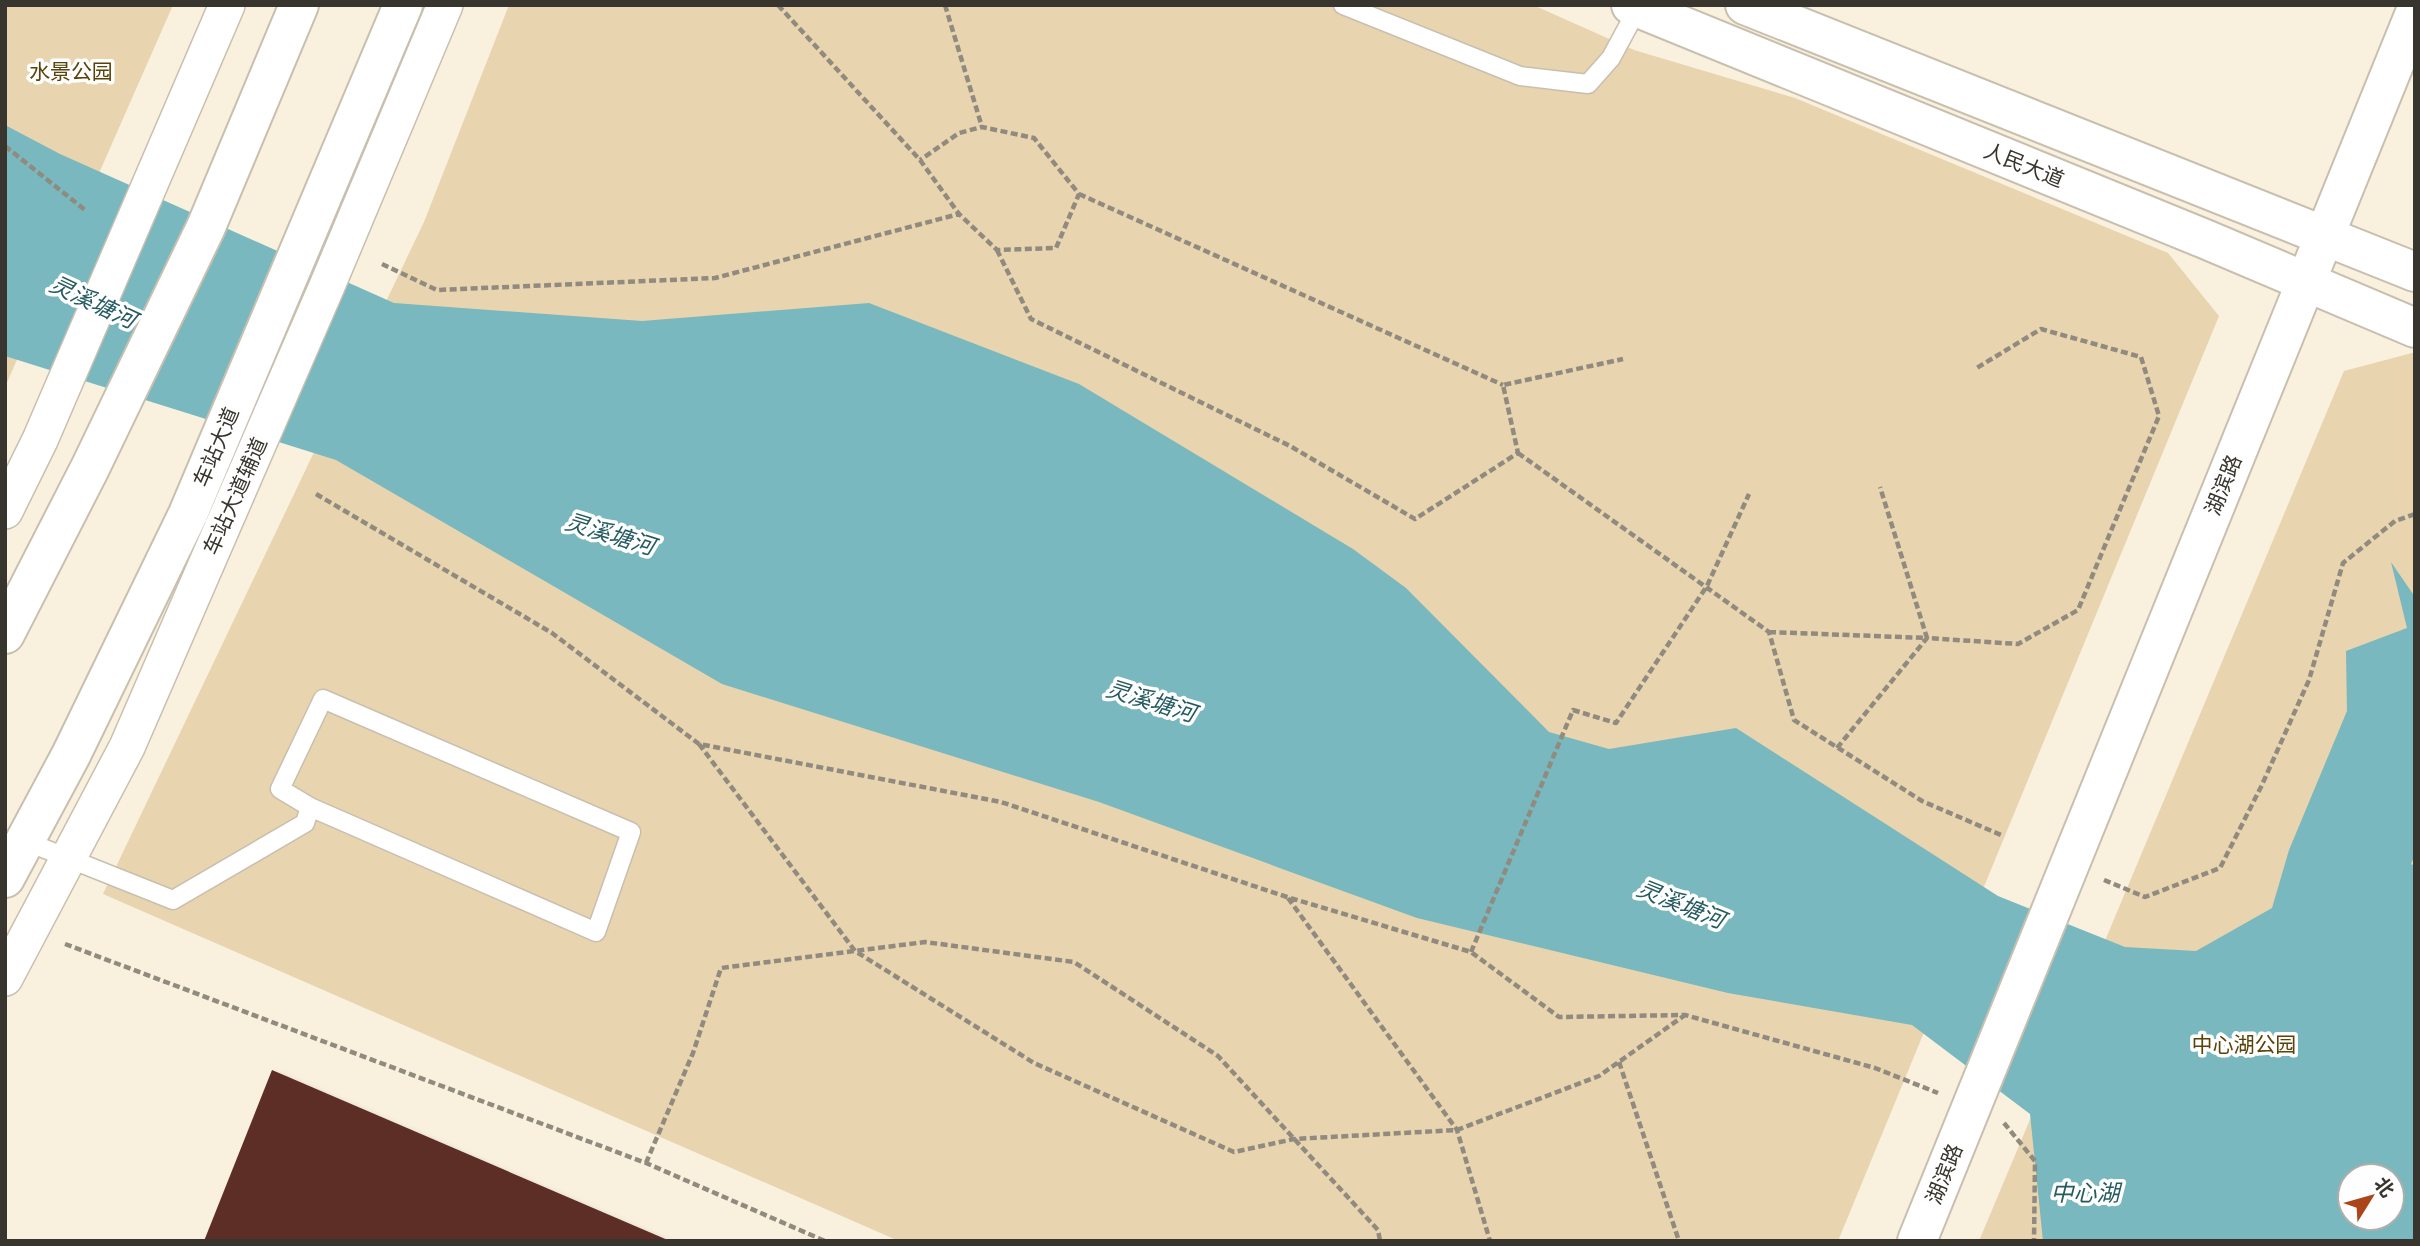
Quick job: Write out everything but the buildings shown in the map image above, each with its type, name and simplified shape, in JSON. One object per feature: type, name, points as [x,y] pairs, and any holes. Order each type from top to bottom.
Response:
[{"type":"main road","points":[[5,634],[90,468],[206,227],[299,5]]},
{"type":"main road","name":"车站大道","points":[[5,878],[205,518],[291,266],[403,5]]},
{"type":"main road","points":[[1745,5],[2415,272]]},
{"type":"main road","name":"人民大道","points":[[1637,6],[2415,328]]},
{"type":"main road","name":"湖滨路","points":[[1917,1241],[2415,13]]},
{"type":"street","points":[[5,511],[40,440],[226,5]]},
{"type":"street","name":"车站大道辅道","points":[[5,978],[127,747],[205,518],[327,286],[445,5]]},
{"type":"lane","points":[[1343,5],[1520,76],[1588,84],[1611,58],[1637,6]]},
{"type":"lane","points":[[323,699],[631,832],[596,932],[310,807],[280,789],[323,699]]},
{"type":"lane","points":[[25,841],[173,900],[305,823],[310,807]]},
{"type":"path","points":[[778,5],[920,160],[959,214],[997,250],[1031,319],[1290,446],[1415,519],[1518,453]]},
{"type":"path","points":[[945,5],[982,127]]},
{"type":"path","points":[[920,160],[959,133],[982,127],[1034,138],[1079,194],[1503,385],[1623,359]]},
{"type":"path","points":[[5,146],[85,210]]},
{"type":"path","points":[[997,250],[1056,248],[1079,194]]},
{"type":"path","points":[[382,264],[437,290],[715,278],[959,214]]},
{"type":"path","points":[[1503,385],[1518,453],[1769,632],[2018,644],[2078,610],[2159,416],[2141,358],[2041,330],[1975,369]]},
{"type":"path","points":[[1880,487],[1927,638]]},
{"type":"path","points":[[316,494],[552,633],[699,744],[855,951],[1034,1063],[1234,1152],[1294,1139],[1457,1130],[1599,1076],[1685,1014]]},
{"type":"path","points":[[1471,952],[1573,710],[1616,723],[1707,586],[1749,494]]},
{"type":"path","points":[[2100,878],[2144,897],[2220,868],[2261,787],[2309,680],[2343,563],[2395,521],[2415,514]]},
{"type":"path","points":[[1769,632],[1794,720],[1923,802],[2001,835]]},
{"type":"path","points":[[1837,748],[1927,638]]},
{"type":"path","points":[[699,744],[1001,802],[1287,897],[1471,952],[1559,1017],[1685,1014],[1875,1068],[1971,1106],[2035,1161],[2034,1241]]},
{"type":"path","points":[[1287,897],[1457,1130],[1490,1241]]},
{"type":"path","points":[[31,931],[646,1163],[825,1241]]},
{"type":"path","points":[[646,1163],[693,1053],[721,968],[925,942],[1074,962],[1218,1056],[1378,1230],[1380,1241]]},
{"type":"path","points":[[1619,1062],[1679,1241]]},
{"type":"green space","name":"水景公园","points":[[5,5],[173,5],[5,387]]},
{"type":"green space","points":[[509,5],[1533,5],[1634,50],[1795,98],[2168,253],[2219,316],[1838,1241],[899,1241],[103,894],[424,222]]},
{"type":"green space","name":"中心湖公园","points":[[2415,354],[2415,1241],[1979,1241],[2344,371]]},
{"type":"water","points":[[5,125],[60,154],[394,303],[642,321],[869,303],[1079,384],[1353,549],[1406,588],[1549,732],[1609,749],[1736,728],[1998,896],[2125,947],[2196,951],[2272,908],[2289,850],[2347,711],[2346,651],[2407,628],[2391,562],[2415,597],[2415,855],[2411,864],[2415,866],[2415,1241],[2043,1241],[2030,1114],[1912,1025],[1728,993],[1417,918],[1099,802],[722,684],[336,460],[5,356]]},
{"type":"water label","name":"灵溪塘河","points":[[93,302]]},
{"type":"water label","name":"灵溪塘河","points":[[610,534]]},
{"type":"water label","name":"灵溪塘河","points":[[1151,701]]},
{"type":"water label","name":"灵溪塘河","points":[[1681,904]]},
{"type":"water label","name":"中心湖","points":[[2085,1193]]}]
